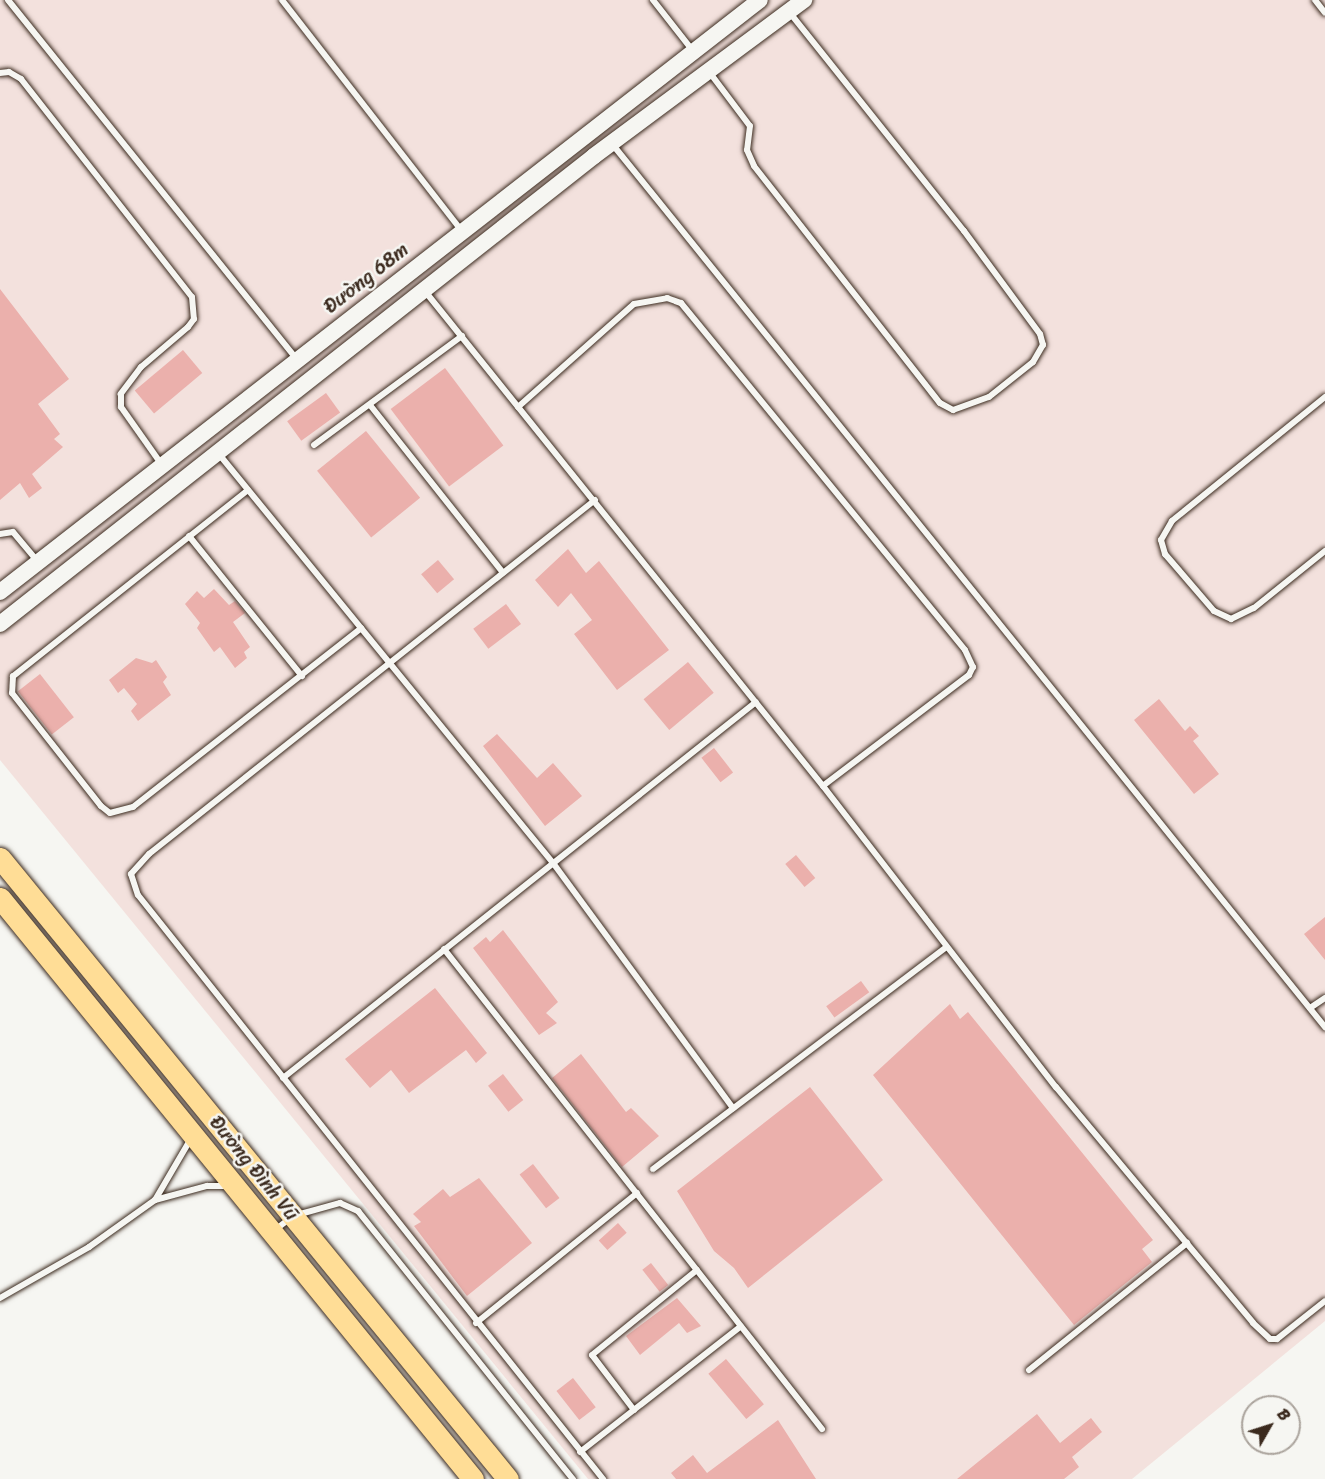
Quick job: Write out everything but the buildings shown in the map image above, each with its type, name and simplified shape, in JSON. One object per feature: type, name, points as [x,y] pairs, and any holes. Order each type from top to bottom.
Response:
[{"type":"highway","name":"Đường Đình Vũ","points":[[0,858],[508,1479]]},
{"type":"highway","name":"Đường Đình Vũ","points":[[0,898],[473,1479]]},
{"type":"street","name":"Đường 68m","points":[[0,592],[460,230],[760,0]]},
{"type":"street","points":[[0,624],[424,289],[804,0]]},
{"type":"lane","points":[[8,0],[297,359]]},
{"type":"lane","points":[[282,0],[460,230]]},
{"type":"lane","points":[[653,0],[693,51]]},
{"type":"lane","points":[[1315,0],[1325,13]]},
{"type":"lane","points":[[710,73],[750,126],[747,150],[754,166],[934,396],[953,410],[989,398],[1040,353],[1043,345],[1032,319],[789,12]]},
{"type":"lane","points":[[0,73],[9,72],[21,79],[192,297],[194,319],[188,327],[141,367],[121,393],[121,407],[163,466]]},
{"type":"lane","points":[[612,145],[1325,1026]]},
{"type":"lane","points":[[424,289],[823,786],[1056,1087],[1270,1339],[1277,1339],[1325,1301]]},
{"type":"lane","points":[[518,407],[634,304],[667,298],[681,303],[965,650],[973,668],[969,675],[823,786]]},
{"type":"lane","points":[[314,445],[462,336]]},
{"type":"lane","points":[[1325,397],[1172,521],[1161,540],[1165,554],[1214,611],[1231,620],[1254,608],[1325,551]]},
{"type":"lane","points":[[370,405],[503,573]]},
{"type":"lane","points":[[217,452],[553,863],[733,1108]]},
{"type":"lane","points":[[248,490],[19,670],[10,683],[12,693],[101,806],[110,813],[133,807],[362,628]]},
{"type":"lane","points":[[595,500],[149,854],[131,874],[138,895],[476,1323],[603,1479]]},
{"type":"lane","points":[[0,534],[13,532],[39,563]]},
{"type":"lane","points":[[189,536],[302,676]]},
{"type":"lane","points":[[283,1078],[756,702]]},
{"type":"lane","points":[[653,1168],[947,946]]},
{"type":"lane","points":[[444,949],[822,1429]]},
{"type":"lane","points":[[1310,1008],[1325,998]]},
{"type":"lane","points":[[155,1200],[193,1134]]},
{"type":"lane","points":[[0,1298],[89,1247],[155,1200],[207,1186],[234,1186]]},
{"type":"lane","points":[[476,1323],[637,1193]]},
{"type":"lane","points":[[272,1233],[293,1216],[340,1203],[358,1211],[573,1479]]},
{"type":"lane","points":[[1029,1370],[1187,1243]]},
{"type":"lane","points":[[634,1410],[592,1355],[697,1270]]},
{"type":"lane","points":[[580,1452],[741,1326]]},
{"type":"shaded area","points":[[0,0],[1325,0],[1325,1321],[1132,1479],[588,1479],[0,760]]}]
